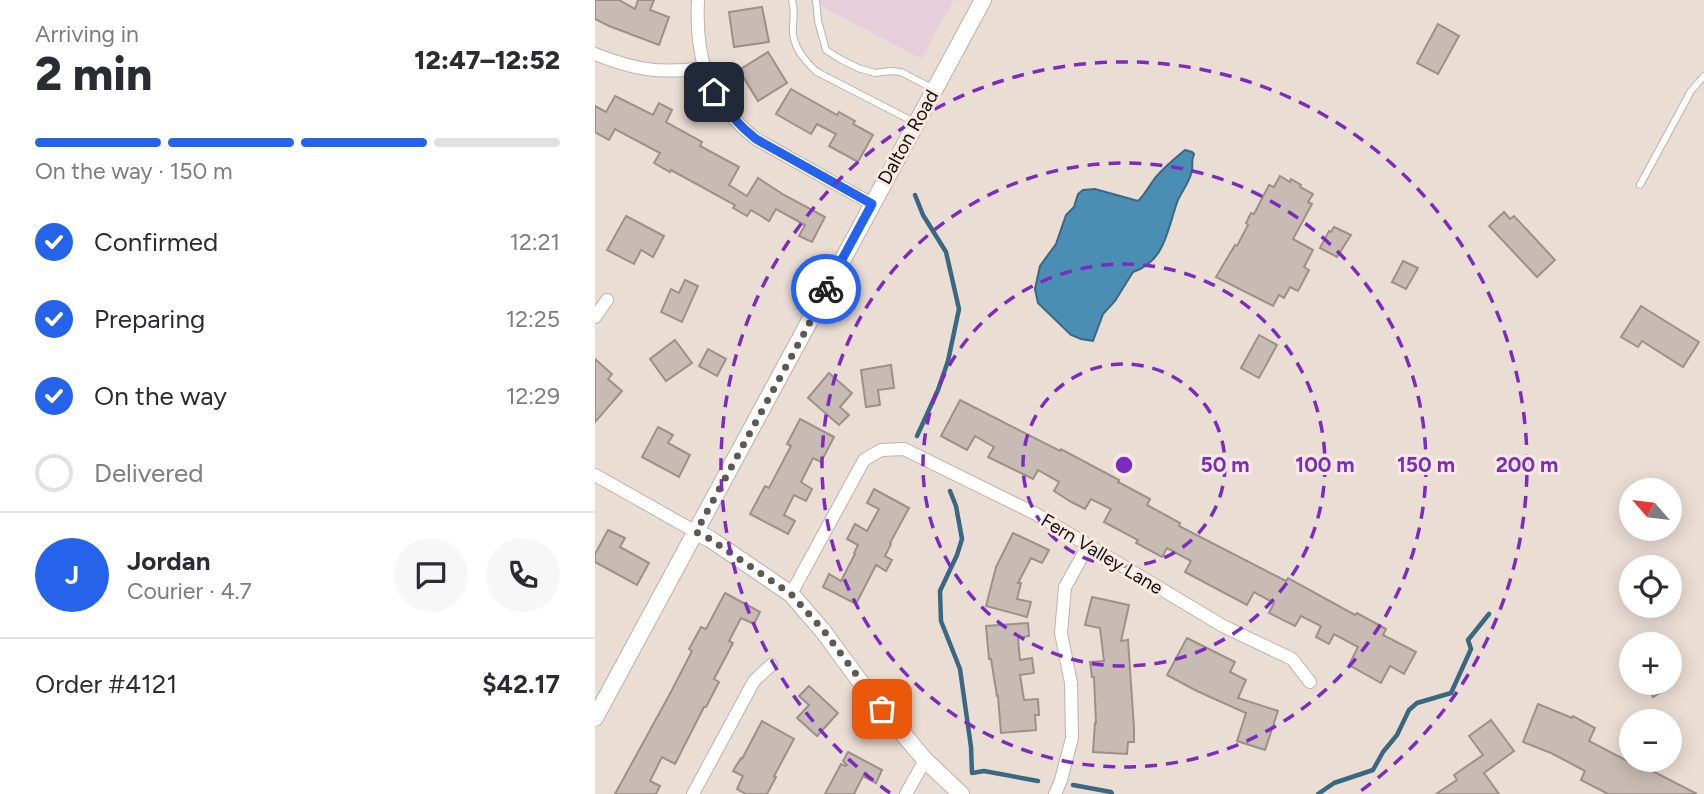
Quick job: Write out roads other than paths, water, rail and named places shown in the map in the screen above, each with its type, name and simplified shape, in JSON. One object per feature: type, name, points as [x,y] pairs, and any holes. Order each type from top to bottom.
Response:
[{"type":"street","points":[[698,0],[698,46],[703,68],[714,92],[730,115],[756,139],[872,204]]},
{"type":"street","name":"Dalton Road","points":[[595,718],[983,0]]},
{"type":"street","points":[[595,54],[646,71],[703,68]]},
{"type":"street","points":[[595,317],[607,300]]},
{"type":"street","name":"Fern Valley Lane","points":[[791,594],[865,460],[881,450],[904,449],[1036,514],[1223,625],[1292,659],[1311,682]]},
{"type":"street","points":[[595,475],[710,539],[791,594],[824,631],[867,691],[925,760],[961,794]]},
{"type":"street","points":[[1055,794],[1072,738],[1072,683],[1061,633],[1065,587],[1088,545]]},
{"type":"street","points":[[693,794],[754,681],[771,665]]},
{"type":"street","points":[[906,794],[925,760]]},
{"type":"lane","points":[[792,0],[795,9],[793,34],[797,47],[803,58],[817,72],[915,123]]},
{"type":"lane","points":[[816,0],[818,21],[826,50],[858,68],[875,73],[901,72],[934,89]]},
{"type":"lane","points":[[1640,185],[1691,91],[1704,76]]},
{"type":"water","points":[[1185,150],[1194,154],[1191,174],[1178,200],[1159,252],[1144,267],[1133,272],[1115,301],[1103,314],[1093,341],[1071,335],[1038,303],[1035,289],[1040,266],[1056,244],[1066,215],[1074,207],[1078,194],[1083,190],[1095,189],[1138,201],[1158,174]]},
{"type":"waterway","points":[[915,195],[923,215],[946,252],[959,309],[948,361],[917,436]]},
{"type":"waterway","points":[[950,491],[956,506],[962,539],[940,591],[941,621],[960,669],[972,773],[984,771],[1038,781]]},
{"type":"waterway","points":[[1318,794],[1334,783],[1373,770],[1397,735],[1409,710],[1417,703],[1451,693],[1471,649],[1468,640],[1489,614]]},
{"type":"waterway","points":[[1073,785],[1112,794]]}]
